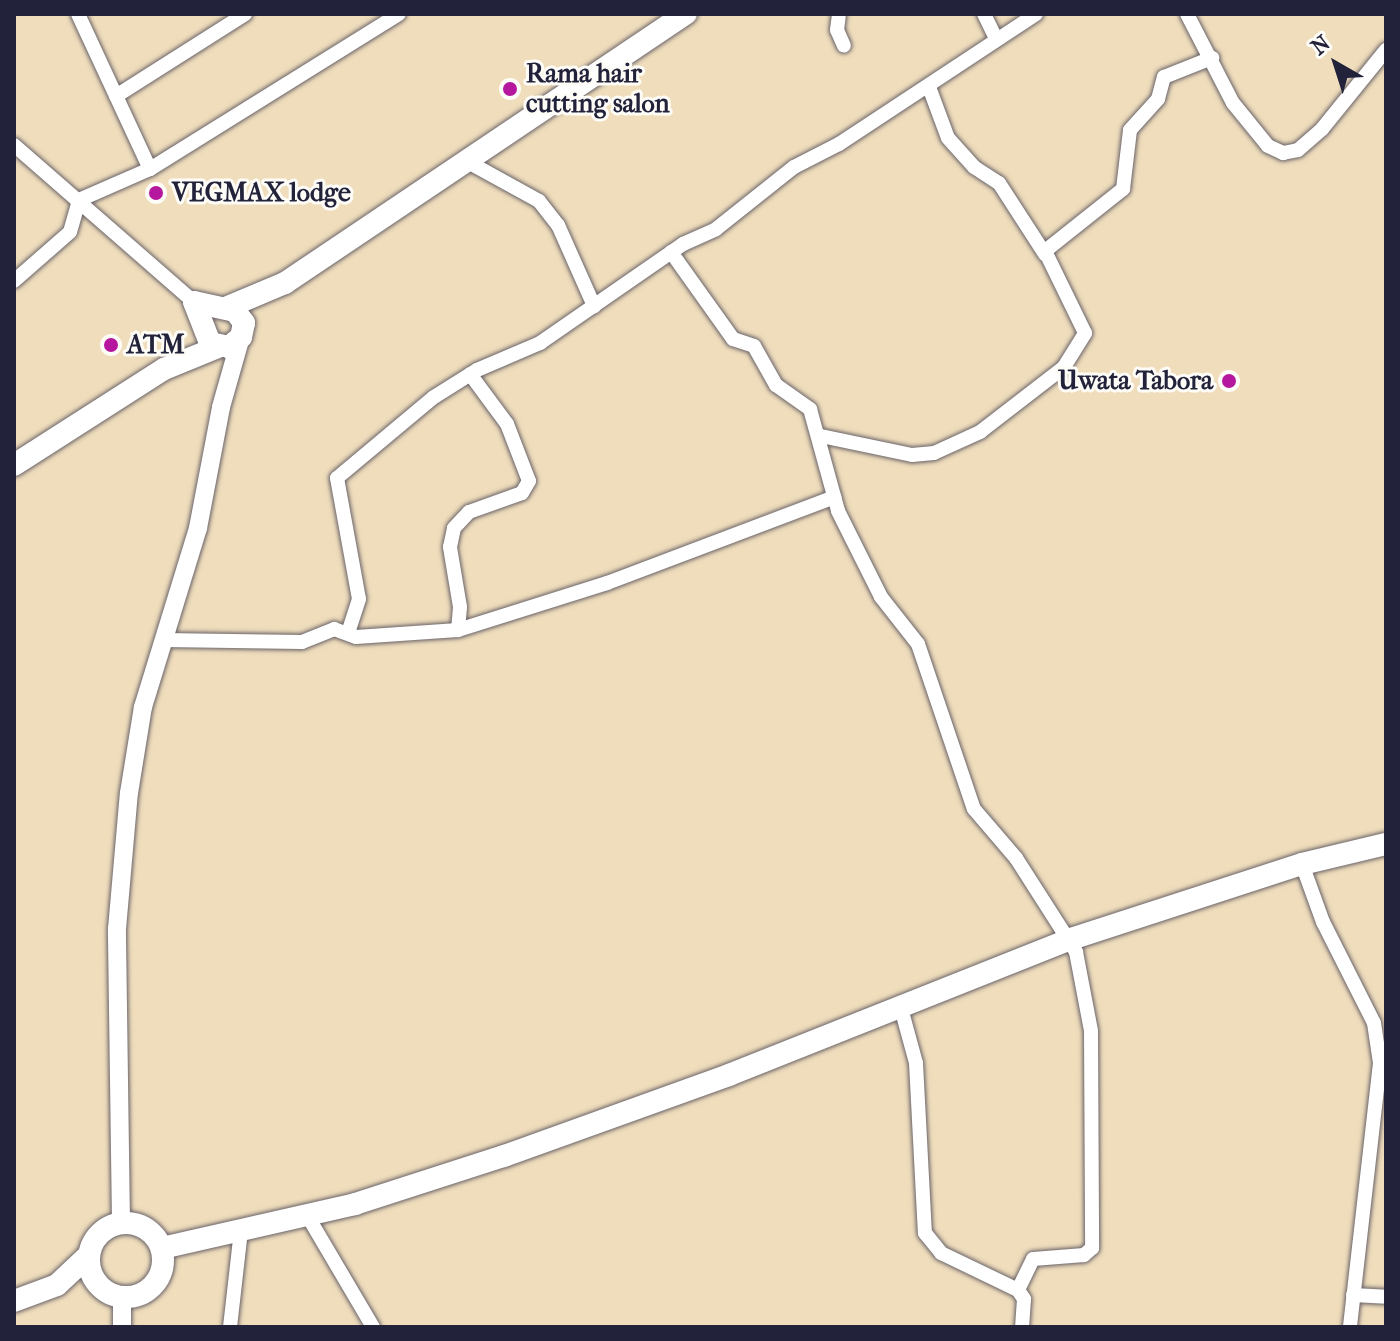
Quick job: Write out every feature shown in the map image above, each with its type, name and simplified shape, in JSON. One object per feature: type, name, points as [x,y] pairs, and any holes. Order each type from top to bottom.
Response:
[{"type":"highway","points":[[14,465],[164,369],[218,347],[238,322],[285,283],[470,163],[686,14]]},
{"type":"highway","points":[[194,302],[238,322]]},
{"type":"highway","points":[[194,302],[206,338],[218,347]]},
{"type":"highway","points":[[164,369],[204,326]]},
{"type":"highway","points":[[162,1248],[307,1215],[504,1156],[901,1008],[1071,939],[1302,864],[1386,844]]},
{"type":"highway","points":[[14,1301],[57,1285],[89,1255],[100,1234],[121,1223],[141,1226],[162,1248],[162,1273],[146,1292],[122,1297],[101,1287],[57,1285]]},
{"type":"highway","points":[[89,1255],[101,1287]]},
{"type":"main road","points":[[121,1223],[119,879],[143,707],[198,528],[238,322]]},
{"type":"main road","points":[[218,347],[221,407]]},
{"type":"main road","points":[[122,1297],[122,1327]]},
{"type":"street","points":[[78,14],[150,169]]},
{"type":"street","points":[[116,96],[245,14]]},
{"type":"street","points":[[79,200],[150,169],[399,14]]},
{"type":"street","points":[[839,14],[837,30],[844,46]]},
{"type":"street","points":[[984,14],[996,39]]},
{"type":"street","points":[[1187,14],[1242,117],[1268,146],[1288,153],[1322,129],[1386,50]]},
{"type":"street","points":[[348,633],[359,599],[337,478],[434,397],[470,374],[521,354],[671,252],[716,229],[794,167],[929,87],[1030,17]]},
{"type":"street","points":[[1045,254],[1123,189],[1130,130],[1158,99],[1164,77],[1212,58]]},
{"type":"street","points":[[821,436],[927,455],[980,432],[1042,387],[1077,352],[1085,333],[1045,254],[999,183],[974,167],[948,138],[929,87]]},
{"type":"street","points":[[14,145],[194,302]]},
{"type":"street","points":[[470,163],[539,201],[572,251],[594,306]]},
{"type":"street","points":[[14,281],[70,232],[79,200]]},
{"type":"street","points":[[671,252],[729,336],[754,346],[776,385],[810,409],[821,436],[834,497],[881,597],[918,644],[976,813],[1016,858],[1071,939],[1085,983],[1091,1031],[1092,1248],[1084,1255],[1033,1259],[1018,1290]]},
{"type":"street","points":[[458,630],[460,607],[450,547],[454,528],[469,512],[522,493],[529,481],[507,424],[470,374]]},
{"type":"street","points":[[163,640],[302,642],[327,630],[348,633],[458,630],[607,583],[834,497]]},
{"type":"street","points":[[1302,864],[1323,922],[1374,1023],[1379,1052],[1373,1155],[1350,1327]]},
{"type":"street","points":[[901,1008],[916,1063],[916,1134],[927,1238],[941,1253],[1018,1290],[1024,1299],[1022,1327]]},
{"type":"street","points":[[307,1215],[373,1327]]},
{"type":"street","points":[[230,1327],[241,1231]]},
{"type":"street","points":[[1353,1295],[1386,1297]]},
{"type":"place","name":"Rama hair cutting salon","points":[[510,89]]},
{"type":"place","name":"VEGMAX lodge","points":[[156,193]]},
{"type":"place","name":"ATM","points":[[111,345]]},
{"type":"place","name":"Uwata Tabora","points":[[1229,381]]}]
